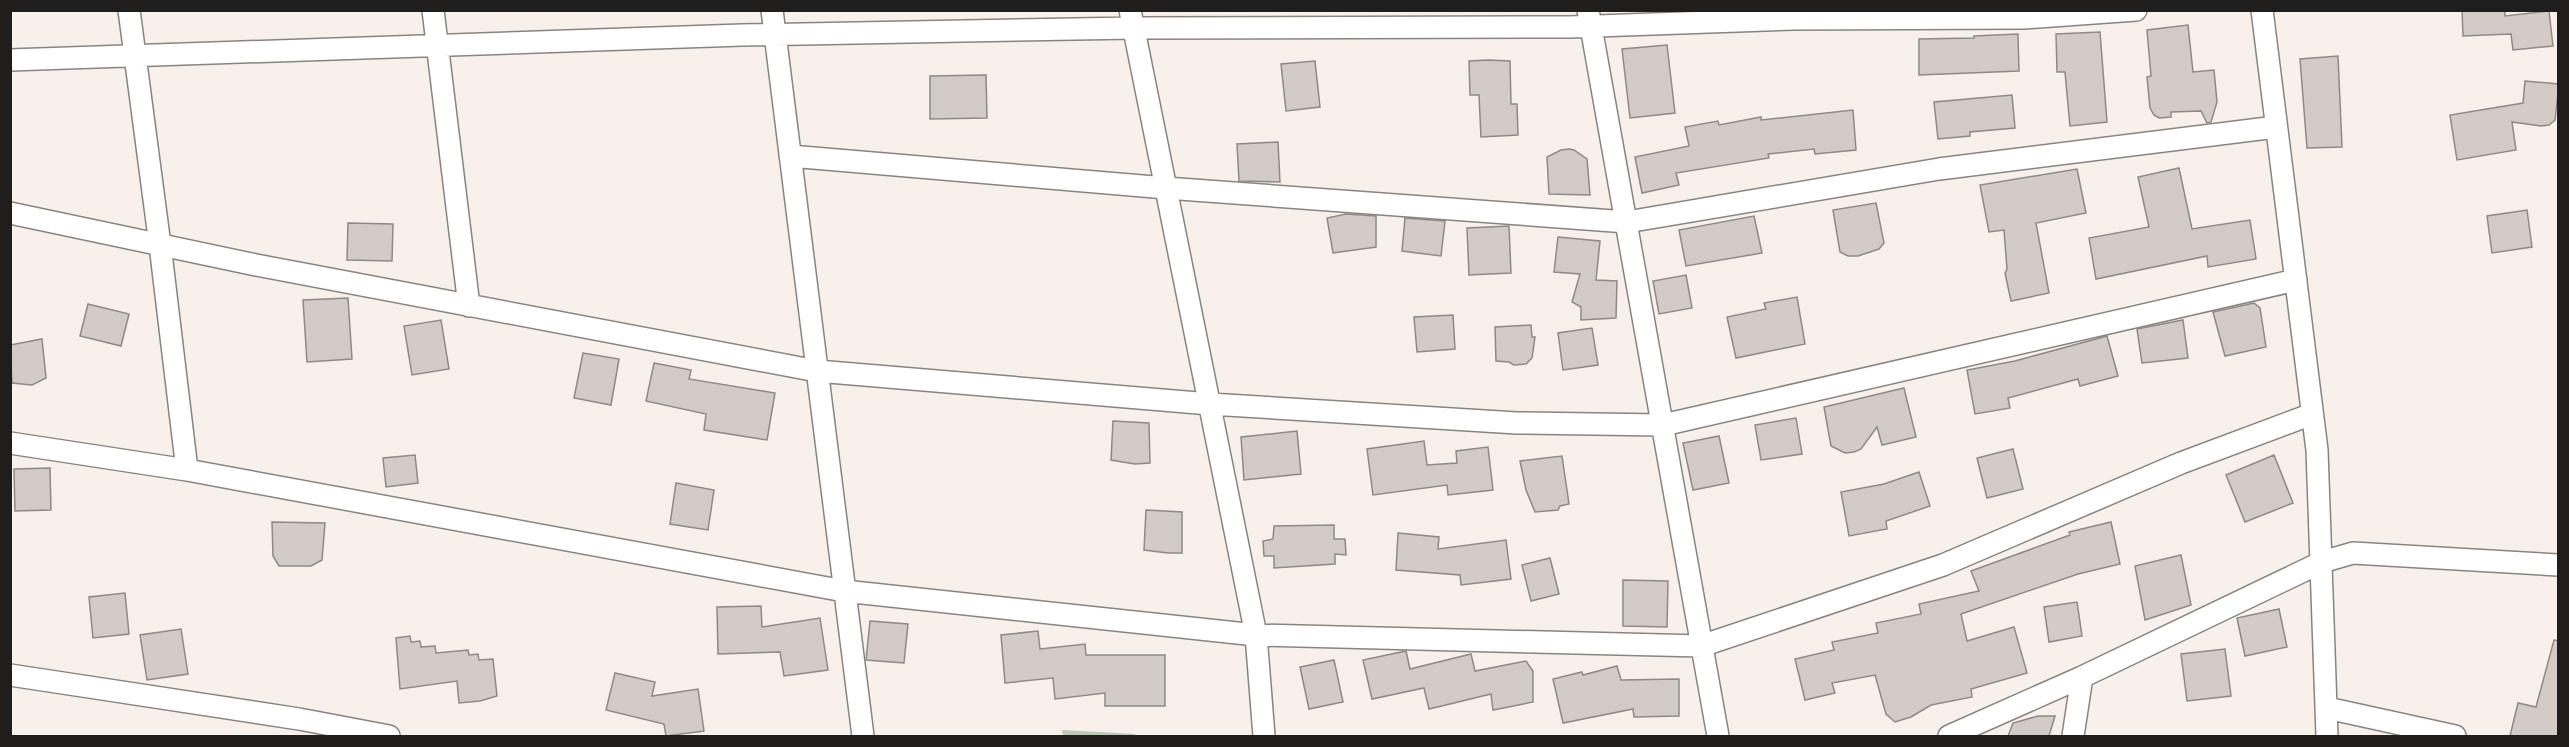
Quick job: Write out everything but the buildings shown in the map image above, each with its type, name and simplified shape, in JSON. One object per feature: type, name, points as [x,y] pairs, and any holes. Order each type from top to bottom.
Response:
[{"type":"street","points":[[129,10],[187,470]]},
{"type":"street","points":[[433,10],[469,306]]},
{"type":"street","points":[[772,10],[863,736]]},
{"type":"street","points":[[10,60],[775,34],[1132,19],[2024,18],[2136,10]]},
{"type":"street","points":[[2262,10],[2317,450],[2328,708],[2327,736]]},
{"type":"street","points":[[1590,18],[1718,736]]},
{"type":"street","points":[[1132,19],[1256,635],[1264,736]]},
{"type":"street","points":[[790,156],[1166,188],[1627,222],[1939,169],[2276,127]]},
{"type":"street","points":[[10,213],[469,306],[817,371],[1210,404],[1517,423],[1663,425],[2296,280]]},
{"type":"street","points":[[10,443],[187,470],[844,591],[1256,635],[1701,646],[1943,565],[2181,463],[2312,414]]},
{"type":"street","points":[[1949,736],[2082,677],[2322,562],[2353,554],[2559,565]]},
{"type":"street","points":[[10,675],[300,719],[389,736]]},
{"type":"street","points":[[2073,736],[2082,677]]},
{"type":"street","points":[[2328,708],[2419,733],[2455,736]]},
{"type":"green space","points":[[1062,730],[1135,734],[1134,736],[1063,736]]}]
